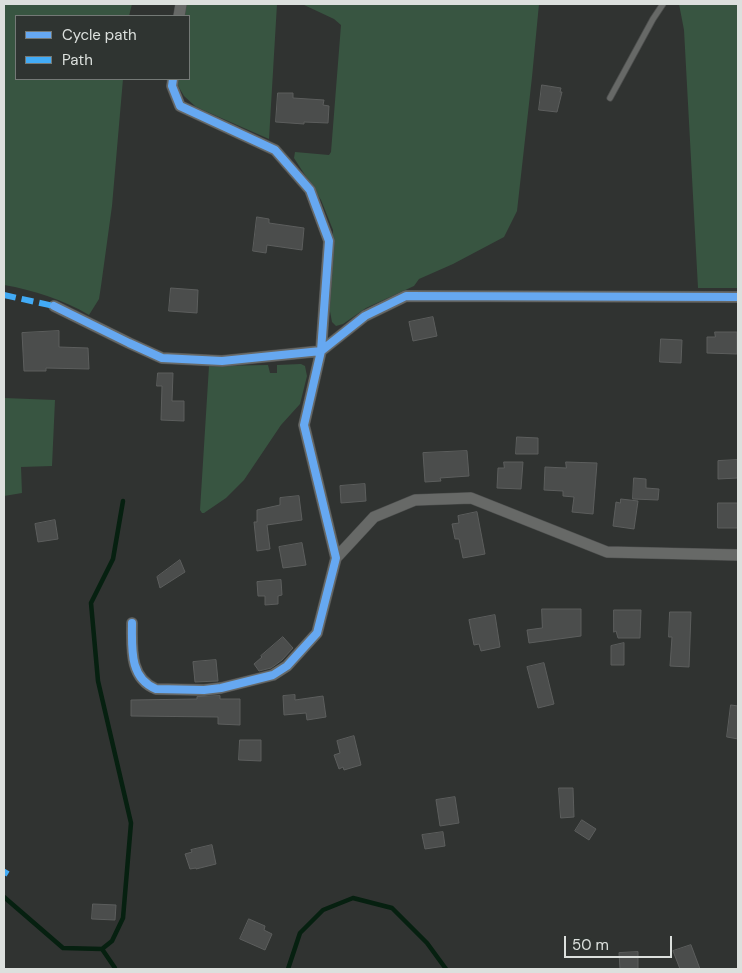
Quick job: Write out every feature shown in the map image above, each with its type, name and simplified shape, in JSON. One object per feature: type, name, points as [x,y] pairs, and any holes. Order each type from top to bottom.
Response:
[{"type":"street","points":[[132,624],[132,656],[136,670],[142,680],[156,689],[204,690],[273,675],[288,666],[317,633],[336,558],[304,425],[321,351],[329,242],[310,190],[275,150],[180,106],[172,86],[173,80]]},
{"type":"street","points":[[54,306],[162,358],[222,361],[321,351],[365,316],[406,296],[738,297]]},
{"type":"street","points":[[336,558],[374,517],[415,500],[471,498],[607,552],[738,555]]},
{"type":"lane","points":[[610,98],[663,4]]},
{"type":"green space","points":[[4,4],[132,4],[129,15],[15,15],[15,80],[123,80],[112,206],[99,299],[89,315],[48,296],[4,285]]},
{"type":"green space","points":[[183,4],[277,4],[269,139],[196,107],[184,96],[177,84],[177,80],[190,80],[190,15],[182,15]]},
{"type":"green space","points":[[302,4],[539,4],[517,211],[504,237],[453,264],[419,279],[414,286],[366,308],[343,324],[336,326],[332,322],[329,306],[333,230],[321,200],[294,158],[295,152],[329,155],[331,152],[341,25],[334,19]]},
{"type":"green space","points":[[679,4],[738,4],[738,288],[698,288],[684,30]]},
{"type":"green space","points":[[301,364],[305,366],[307,376],[300,404],[281,425],[244,480],[226,498],[202,513],[200,510],[209,366],[268,365],[270,373],[277,373],[277,365]]},
{"type":"green space","points":[[4,398],[55,400],[52,466],[21,467],[22,493],[4,496]]},
{"type":"building","points":[[542,85],[561,88],[560,92],[562,92],[557,112],[539,110]]},
{"type":"building","points":[[278,93],[293,93],[293,98],[324,100],[323,105],[329,106],[328,123],[276,122]]},
{"type":"building","points":[[257,217],[269,219],[269,223],[304,228],[302,250],[267,245],[266,253],[253,251]]},
{"type":"building","points":[[171,288],[198,290],[197,313],[169,311]]},
{"type":"building","points":[[433,317],[437,336],[413,341],[409,322]]},
{"type":"building","points":[[59,331],[59,347],[88,348],[89,369],[46,368],[46,371],[24,371],[22,333]]},
{"type":"building","points":[[715,332],[737,332],[737,354],[707,353],[707,337],[715,337]]},
{"type":"building","points":[[661,339],[682,340],[681,363],[660,362]]},
{"type":"building","points":[[158,373],[173,373],[172,401],[184,401],[184,421],[161,420],[162,386],[157,386]]},
{"type":"building","points":[[517,437],[538,438],[538,454],[516,454]]},
{"type":"building","points":[[467,451],[469,476],[440,478],[441,481],[425,482],[423,453]]},
{"type":"building","points":[[738,460],[738,478],[718,479],[718,461]]},
{"type":"building","points":[[504,462],[523,462],[521,489],[497,488],[498,468],[504,468]]},
{"type":"building","points":[[566,462],[597,463],[593,514],[572,512],[574,497],[563,496],[563,491],[544,490],[545,467],[566,468]]},
{"type":"building","points":[[634,478],[646,479],[646,488],[659,489],[658,500],[633,499]]},
{"type":"building","points":[[365,484],[366,501],[341,503],[340,486]]},
{"type":"building","points":[[299,496],[302,520],[267,525],[270,549],[257,551],[254,522],[257,522],[257,510],[280,505],[280,498]]},
{"type":"building","points":[[621,499],[638,501],[634,529],[613,526],[616,502],[620,503]]},
{"type":"building","points":[[718,503],[738,503],[738,528],[718,528]]},
{"type":"building","points":[[477,512],[485,554],[463,558],[459,539],[455,539],[452,524],[459,523],[458,516]]},
{"type":"building","points":[[55,520],[58,539],[38,542],[35,524]]},
{"type":"building","points":[[302,543],[306,565],[283,568],[279,547]]},
{"type":"building","points":[[180,560],[185,572],[160,588],[157,577]]},
{"type":"building","points":[[281,580],[282,595],[278,596],[278,604],[265,605],[265,596],[258,596],[257,582]]},
{"type":"building","points":[[542,609],[581,609],[581,636],[529,643],[527,630],[542,628]]},
{"type":"building","points":[[614,610],[641,610],[640,638],[618,638],[616,631],[614,632]]},
{"type":"building","points":[[670,612],[691,612],[689,667],[670,666],[672,637],[669,637]]},
{"type":"building","points":[[495,615],[500,647],[481,651],[479,644],[474,645],[469,620]]},
{"type":"building","points":[[283,637],[293,648],[271,668],[259,671],[254,664]]},
{"type":"building","points":[[624,643],[624,665],[611,665],[611,646]]},
{"type":"building","points":[[216,660],[218,681],[195,682],[193,662]]},
{"type":"building","points":[[544,663],[554,704],[538,708],[527,667]]},
{"type":"building","points":[[295,695],[295,700],[323,696],[326,717],[307,720],[306,713],[284,715],[283,696]]},
{"type":"building","points":[[220,696],[220,699],[240,699],[240,725],[218,724],[218,717],[131,716],[131,700],[197,699],[197,697]]},
{"type":"building","points":[[731,705],[738,706],[738,739],[727,737]]},
{"type":"building","points":[[354,736],[361,765],[344,770],[343,767],[339,769],[334,755],[340,753],[337,741]]},
{"type":"building","points":[[240,740],[261,740],[261,761],[239,760]]},
{"type":"building","points":[[559,788],[573,788],[574,817],[561,818]]},
{"type":"building","points":[[455,797],[459,823],[440,826],[436,800]]},
{"type":"building","points":[[582,820],[596,829],[589,840],[575,831]]},
{"type":"building","points":[[443,832],[445,846],[425,849],[422,835]]},
{"type":"building","points":[[212,845],[216,864],[190,869],[185,854],[192,852],[191,850]]},
{"type":"building","points":[[93,904],[116,905],[115,920],[92,919]]},
{"type":"building","points":[[249,919],[265,926],[264,930],[272,934],[265,950],[240,939]]},
{"type":"building","points":[[691,945],[700,969],[680,969],[673,951]]},
{"type":"building","points":[[638,952],[638,969],[620,969],[619,953]]},
{"type":"waterway","points":[[102,949],[112,941],[123,918],[131,823],[98,681],[91,603],[113,559],[123,501]]},
{"type":"waterway","points":[[4,897],[63,948],[102,949],[115,968]]},
{"type":"waterway","points":[[288,969],[300,933],[323,910],[353,898],[392,908],[427,943],[446,969]]},
{"type":"marked path","points":[[4,295],[54,306]]},
{"type":"marked path","points":[[4,875],[7,870]]},
{"type":"cycle path","points":[[173,80],[172,86],[180,106],[275,150],[310,190],[329,241],[321,351],[365,316],[406,296],[738,297]]},
{"type":"cycle path","points":[[54,306],[162,358],[222,361],[321,351],[304,425],[336,558],[317,633],[287,666],[273,675],[221,688],[204,690],[156,689],[147,684],[137,670],[132,652],[132,623]]}]
